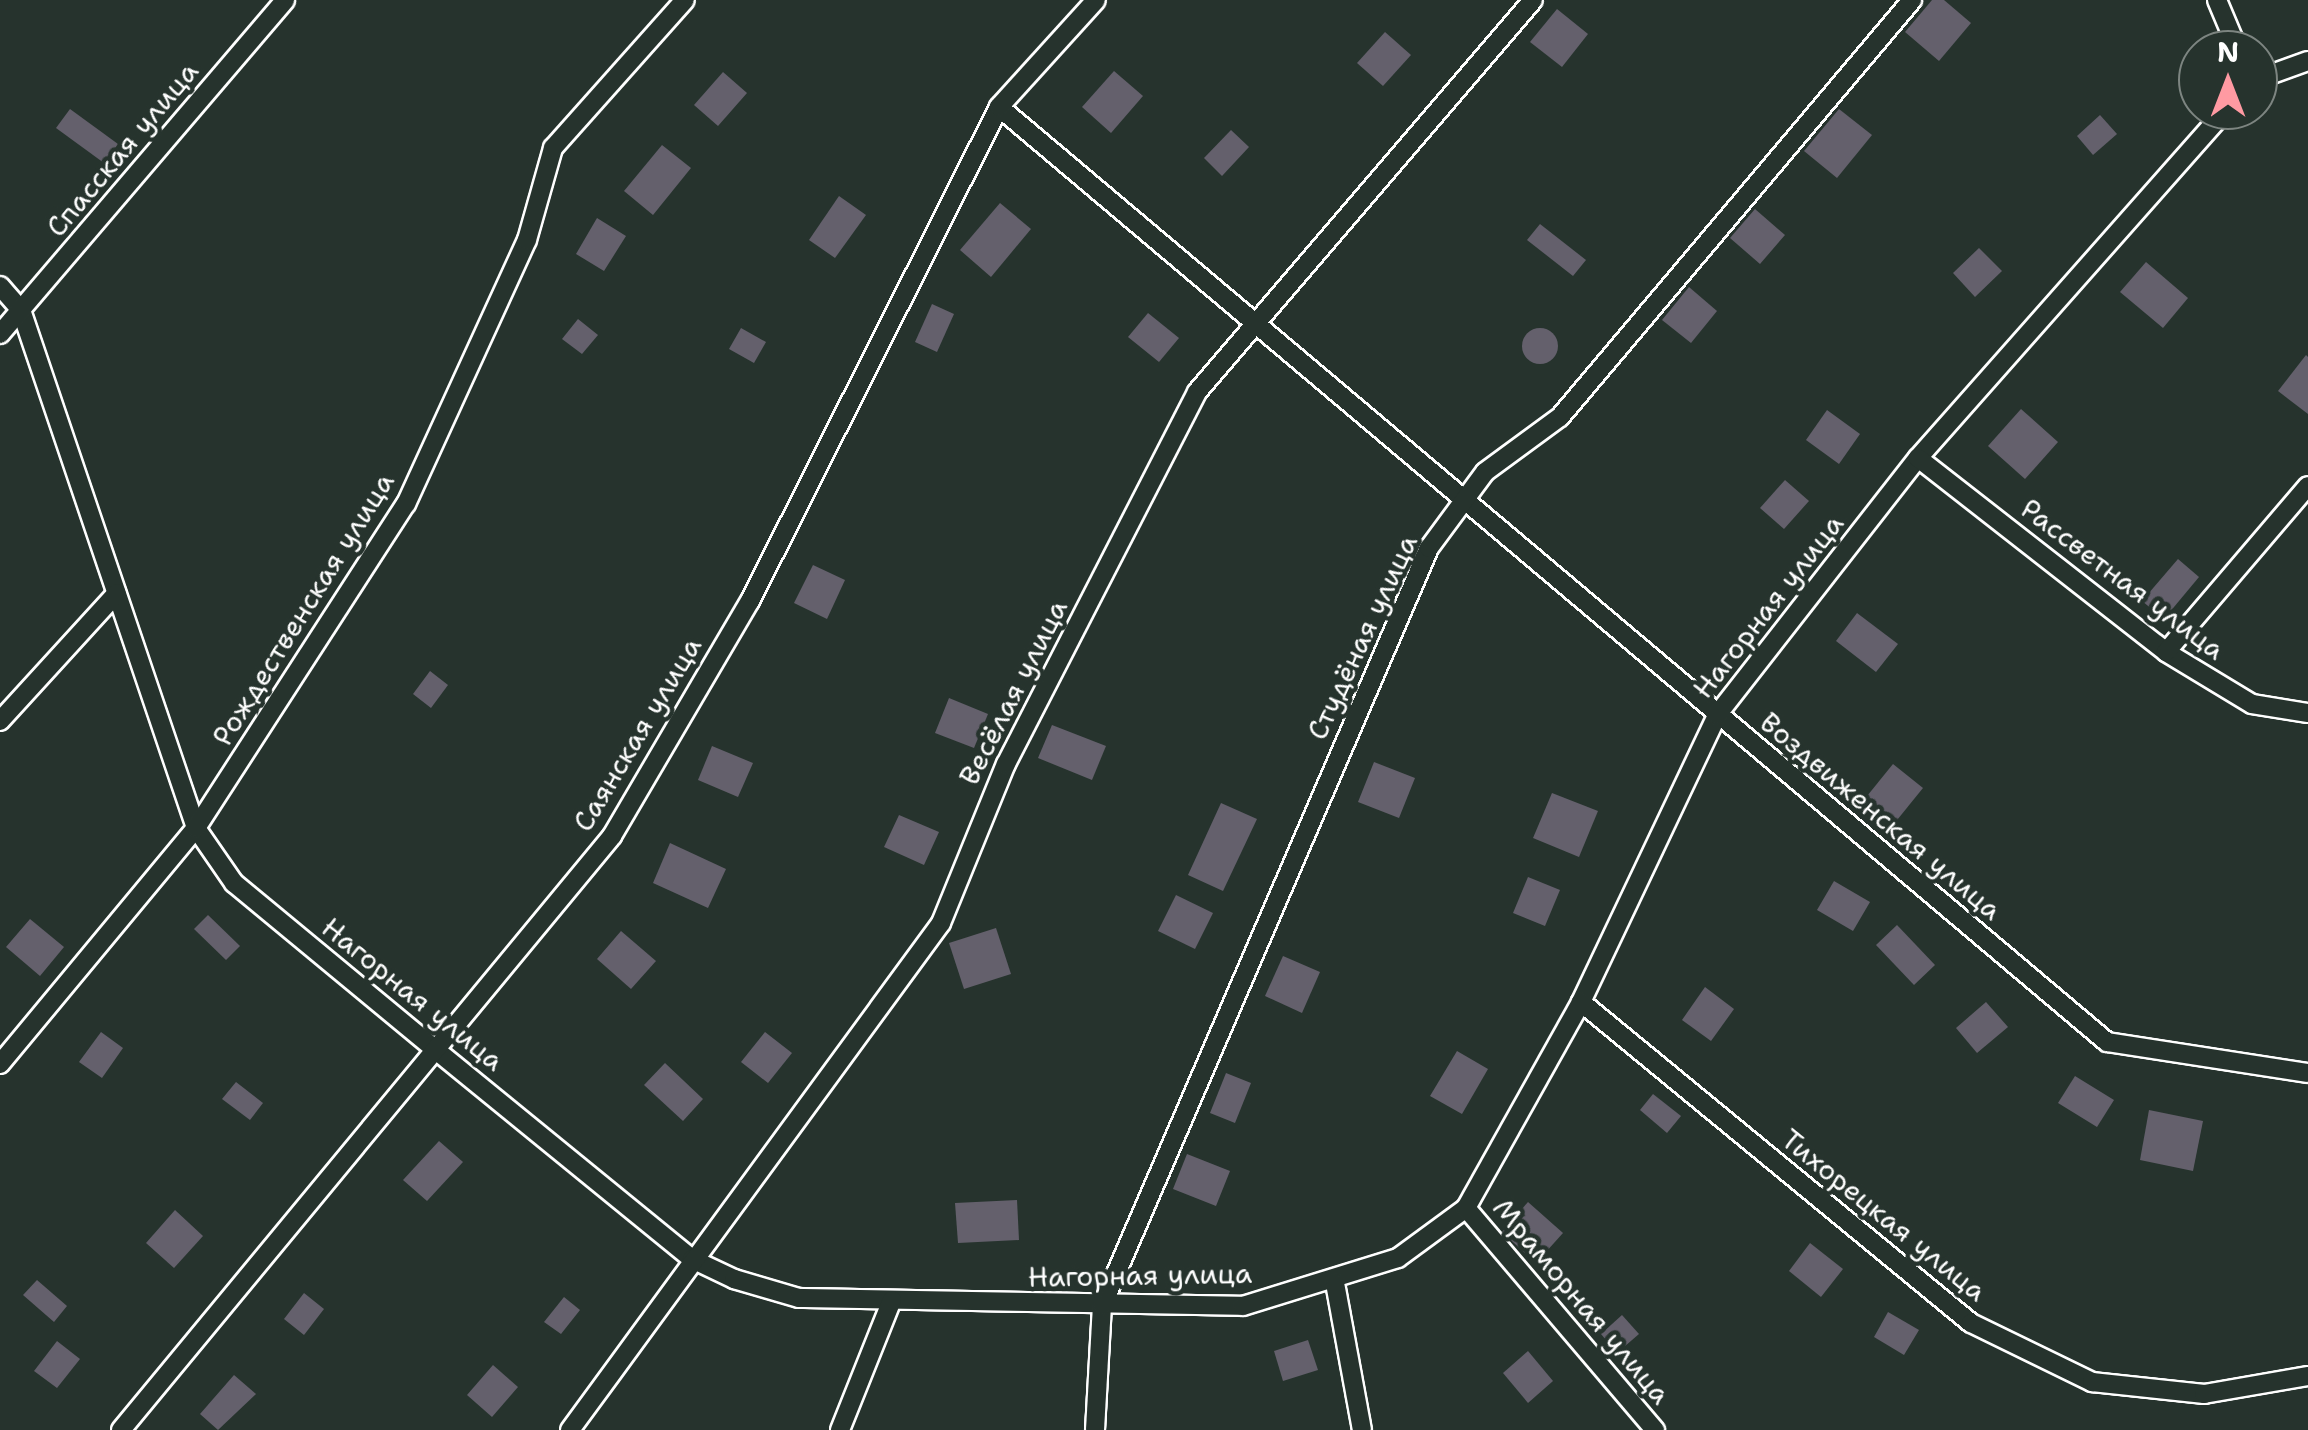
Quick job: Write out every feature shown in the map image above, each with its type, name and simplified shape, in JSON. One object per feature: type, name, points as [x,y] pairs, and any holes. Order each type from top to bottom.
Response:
[{"type":"street","name":"Спасская улица","points":[[0,334],[285,0]]},
{"type":"street","name":"Рождественская улица","points":[[0,1064],[196,828],[406,504],[528,240],[553,148],[686,0]]},
{"type":"street","name":"Саянская улица","points":[[121,1430],[437,1050],[622,819],[750,601],[999,107],[1096,0]]},
{"type":"street","name":"Весёлая улица","points":[[570,1430],[941,923],[1006,764],[1197,392],[1249,324],[1533,0]]},
{"type":"street","name":"Студёная улица","points":[[1095,1430],[1102,1306],[1429,548],[1485,472],[1560,417],[1912,0]]},
{"type":"street","points":[[2217,0],[2230,30]]},
{"type":"street","points":[[2278,72],[2308,62]]},
{"type":"street","name":"Воздвиженская улица","points":[[999,107],[1249,324],[2106,1042],[2308,1073]]},
{"type":"street","name":"Нагорная улица","points":[[0,286],[21,310],[196,828],[234,883],[437,1050],[692,1259],[799,1298],[1242,1306],[1335,1283],[1398,1258],[1466,1208],[1581,1002],[1716,714],[1918,458],[2208,130]]},
{"type":"street","name":"Рассветная улица","points":[[1918,458],[2166,652],[2252,704],[2308,713]]},
{"type":"street","points":[[2166,652],[2308,486]]},
{"type":"street","points":[[0,721],[116,593]]},
{"type":"street","name":"Тихорецкая улица","points":[[1581,1002],[1971,1323],[2092,1382],[2204,1394],[2308,1376]]},
{"type":"street","name":"Мраморная улица","points":[[1466,1208],[1655,1430]]},
{"type":"street","points":[[1335,1283],[1362,1430]]},
{"type":"street","points":[[840,1430],[892,1300]]},
{"type":"building","points":[[1932,0],[1944,0],[1971,23],[1939,61],[1905,32]]},
{"type":"building","points":[[1557,9],[1588,34],[1562,67],[1530,42]]},
{"type":"building","points":[[1385,32],[1411,55],[1383,86],[1357,63]]},
{"type":"building","points":[[1114,71],[1143,96],[1111,133],[1082,107]]},
{"type":"building","points":[[723,72],[747,93],[718,126],[694,105]]},
{"type":"building","points":[[70,109],[118,144],[104,163],[56,128]]},
{"type":"building","points":[[1839,109],[1872,135],[1837,178],[1804,151]]},
{"type":"building","points":[[2100,115],[2117,134],[2093,155],[2077,136]]},
{"type":"building","points":[[1231,130],[1249,147],[1222,176],[1204,158]]},
{"type":"building","points":[[662,145],[691,168],[653,215],[624,191]]},
{"type":"building","points":[[839,196],[866,215],[835,258],[809,240]]},
{"type":"building","points":[[1000,203],[1031,229],[991,277],[960,250]]},
{"type":"building","points":[[1755,209],[1785,235],[1760,264],[1730,238]]},
{"type":"building","points":[[597,218],[626,236],[604,271],[576,254]]},
{"type":"building","points":[[1540,224],[1586,260],[1573,276],[1527,240]]},
{"type":"building","points":[[1979,248],[2002,271],[1975,297],[1953,273]]},
{"type":"building","points":[[2146,262],[2188,298],[2163,328],[2120,292]]},
{"type":"building","points":[[1689,287],[1717,311],[1691,343],[1662,320]]},
{"type":"building","points":[[932,304],[954,314],[937,352],[915,342]]},
{"type":"building","points":[[1148,313],[1179,338],[1159,362],[1128,337]]},
{"type":"building","points":[[578,319],[598,335],[582,354],[562,339]]},
{"type":"building","points":[[741,328],[766,342],[754,363],[729,349]]},
{"type":"building","points":[[1540,328],[1553,333],[1558,346],[1553,359],[1540,364],[1527,359],[1522,346],[1527,333]]},
{"type":"building","points":[[2308,357],[2308,414],[2278,391]]},
{"type":"building","points":[[2021,409],[2058,442],[2025,479],[1988,446]]},
{"type":"building","points":[[1827,410],[1860,434],[1839,464],[1806,440]]},
{"type":"building","points":[[1785,480],[1809,501],[1784,529],[1760,508]]},
{"type":"building","points":[[2178,559],[2199,577],[2164,619],[2142,601]]},
{"type":"building","points":[[813,565],[845,580],[827,619],[794,603]]},
{"type":"building","points":[[1857,613],[1898,644],[1876,672],[1836,641]]},
{"type":"building","points":[[430,671],[448,685],[431,708],[413,694]]},
{"type":"building","points":[[949,698],[988,714],[974,748],[935,733]]},
{"type":"building","points":[[1052,725],[1106,746],[1092,780],[1038,758]]},
{"type":"building","points":[[712,746],[753,763],[738,797],[698,780]]},
{"type":"building","points":[[1374,762],[1415,778],[1399,818],[1358,802]]},
{"type":"building","points":[[1893,764],[1923,788],[1893,825],[1863,801]]},
{"type":"building","points":[[1552,793],[1598,811],[1579,857],[1533,838]]},
{"type":"building","points":[[1221,803],[1257,819],[1223,891],[1188,875]]},
{"type":"building","points":[[899,815],[939,832],[924,865],[884,847]]},
{"type":"building","points":[[670,843],[726,869],[708,908],[653,883]]},
{"type":"building","points":[[1528,877],[1560,890],[1545,926],[1513,913]]},
{"type":"building","points":[[1834,881],[1870,902],[1853,931],[1817,910]]},
{"type":"building","points":[[1176,895],[1213,913],[1195,949],[1158,931]]},
{"type":"building","points":[[208,915],[240,946],[226,960],[194,929]]},
{"type":"building","points":[[30,919],[64,947],[40,976],[6,947]]},
{"type":"building","points":[[1897,925],[1935,965],[1914,985],[1876,945]]},
{"type":"building","points":[[996,928],[1011,974],[964,989],[949,943]]},
{"type":"building","points":[[621,931],[656,961],[631,989],[597,959]]},
{"type":"building","points":[[1283,956],[1320,972],[1302,1013],[1265,996]]},
{"type":"building","points":[[1705,987],[1734,1009],[1711,1041],[1682,1020]]},
{"type":"building","points":[[1986,1002],[2008,1027],[1977,1053],[1956,1028]]},
{"type":"building","points":[[101,1032],[123,1048],[102,1078],[79,1062]]},
{"type":"building","points":[[765,1032],[792,1053],[768,1083],[741,1062]]},
{"type":"building","points":[[1457,1051],[1488,1069],[1462,1114],[1430,1096]]},
{"type":"building","points":[[665,1063],[703,1099],[683,1121],[644,1085]]},
{"type":"building","points":[[1226,1073],[1251,1083],[1235,1123],[1210,1113]]},
{"type":"building","points":[[2075,1076],[2114,1100],[2097,1127],[2058,1103]]},
{"type":"building","points":[[236,1082],[263,1103],[250,1120],[222,1099]]},
{"type":"building","points":[[1653,1094],[1681,1116],[1667,1133],[1640,1110]]},
{"type":"building","points":[[2149,1110],[2203,1121],[2193,1171],[2140,1160]]},
{"type":"building","points":[[439,1141],[463,1162],[427,1201],[403,1180]]},
{"type":"building","points":[[1187,1154],[1230,1171],[1216,1206],[1173,1189]]},
{"type":"building","points":[[1017,1200],[1019,1240],[958,1243],[955,1203]]},
{"type":"building","points":[[1528,1202],[1563,1233],[1536,1263],[1502,1232]]},
{"type":"building","points":[[175,1210],[203,1236],[174,1268],[146,1243]]},
{"type":"building","points":[[1810,1243],[1843,1269],[1821,1297],[1789,1271]]},
{"type":"building","points":[[37,1280],[67,1306],[54,1322],[23,1295]]},
{"type":"building","points":[[304,1293],[324,1309],[304,1335],[284,1319]]},
{"type":"building","points":[[564,1297],[580,1310],[561,1334],[544,1322]]},
{"type":"building","points":[[1888,1312],[1919,1330],[1904,1355],[1874,1337]]},
{"type":"building","points":[[1622,1315],[1639,1334],[1617,1353],[1601,1334]]},
{"type":"building","points":[[1308,1340],[1318,1370],[1283,1381],[1274,1351]]},
{"type":"building","points":[[57,1341],[80,1359],[57,1388],[34,1371]]},
{"type":"building","points":[[1528,1351],[1553,1381],[1528,1403],[1503,1373]]},
{"type":"building","points":[[493,1365],[518,1387],[492,1417],[467,1395]]},
{"type":"building","points":[[234,1375],[256,1394],[218,1430],[200,1414]]}]
